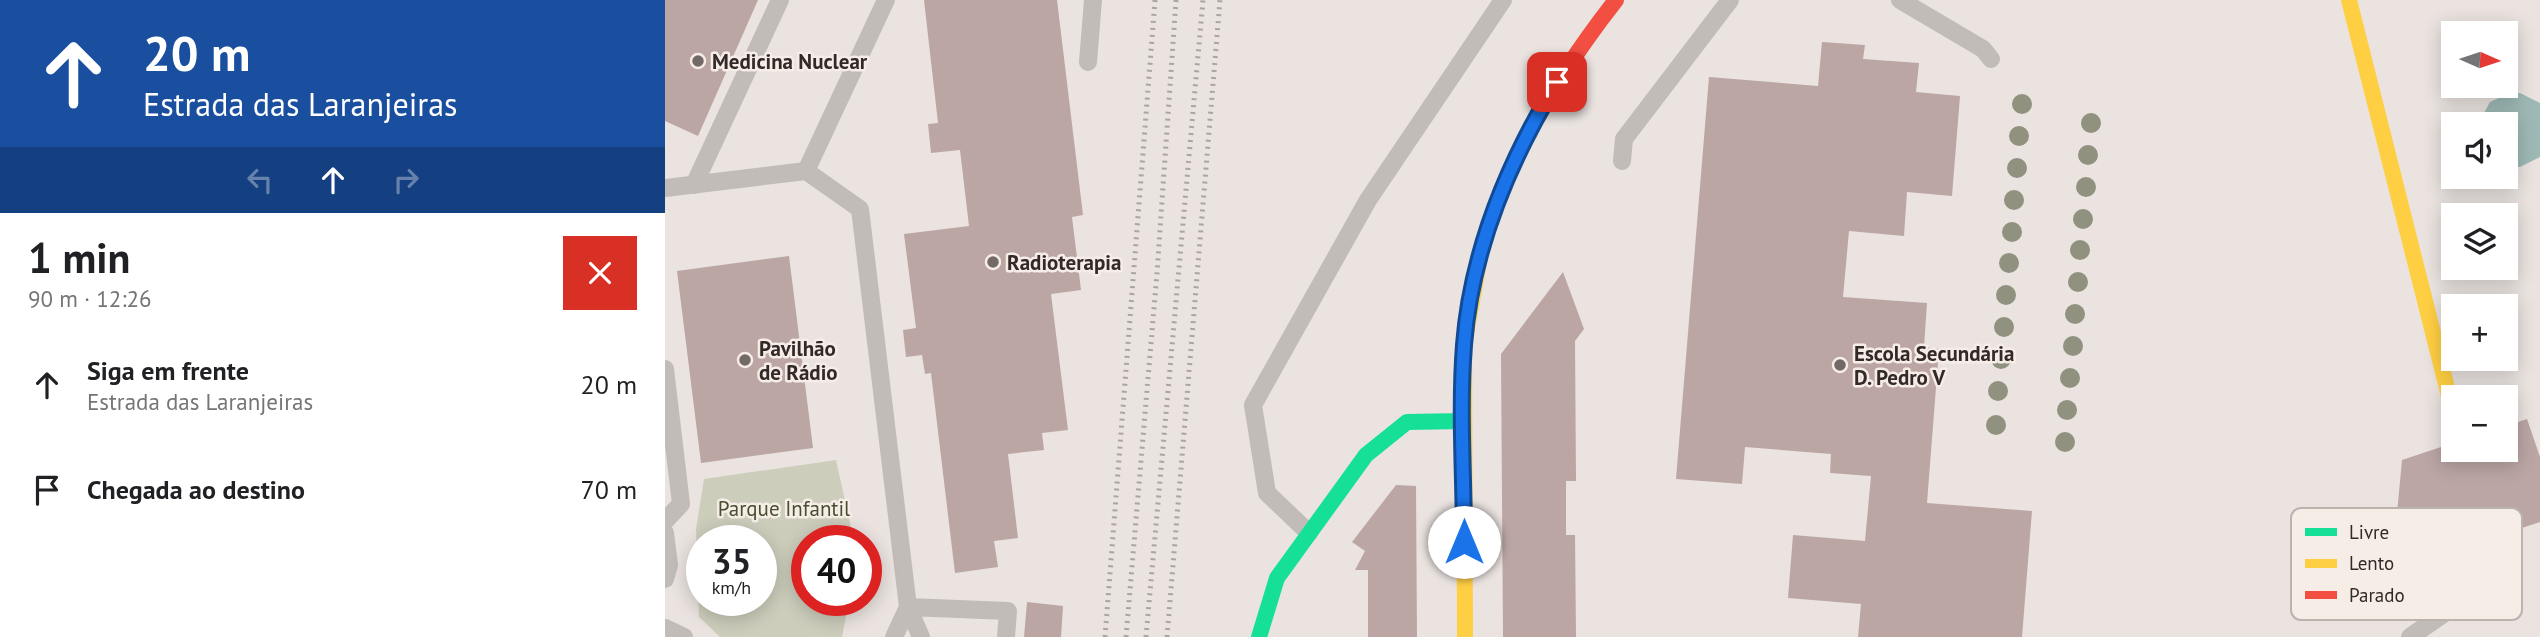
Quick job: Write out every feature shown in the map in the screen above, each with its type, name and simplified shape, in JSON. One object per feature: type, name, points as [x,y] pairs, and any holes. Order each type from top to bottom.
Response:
[{"type":"main road","points":[[1465,637],[1464,345],[1474,284],[1495,207],[1535,118],[1616,0]]},
{"type":"main road","points":[[2349,0],[2446,385]]},
{"type":"main road","points":[[1259,637],[1277,578],[1366,455],[1407,422],[1464,421]]},
{"type":"lane","points":[[694,185],[780,0]]},
{"type":"lane","points":[[806,171],[886,0]]},
{"type":"lane","points":[[1088,62],[1093,0]]},
{"type":"lane","points":[[1309,533],[1267,493],[1253,405],[1368,200],[1503,0]]},
{"type":"lane","points":[[1622,161],[1624,139],[1730,0]]},
{"type":"lane","points":[[1900,0],[1983,49],[1991,59]]},
{"type":"lane","points":[[665,188],[806,171],[860,209],[908,607],[921,637]]},
{"type":"lane","points":[[665,369],[681,503],[665,521]]},
{"type":"lane","points":[[665,533],[669,565],[665,579]]},
{"type":"lane","points":[[894,637],[908,607]]},
{"type":"lane","points":[[908,607],[1008,611],[1006,637]]},
{"type":"lane","points":[[2410,637],[2435,620]]},
{"type":"lane","points":[[665,628],[684,637]]},
{"type":"green space","name":"Parque Infantil","points":[[836,460],[850,525],[791,525],[791,616],[846,616],[842,637],[720,637],[699,616],[777,616],[777,525],[697,525],[704,479]]},
{"type":"water","points":[[2520,93],[2540,103],[2540,157],[2518,167],[2518,112],[2485,112],[2490,102],[2499,98],[2518,98]]},
{"type":"building","name":"Medicina Nuclear","points":[[665,0],[758,0],[698,136],[665,121]]},
{"type":"building","name":"Radioterapia","points":[[924,0],[1057,0],[1083,215],[1072,217],[1081,290],[1051,294],[1068,430],[1042,433],[1044,450],[1008,454],[1018,538],[994,541],[998,567],[955,573],[931,373],[925,374],[922,355],[906,357],[903,330],[916,328],[904,234],[969,226],[960,150],[931,153],[928,124],[938,123]]},
{"type":"building","points":[[1822,42],[1865,45],[1863,59],[1919,63],[1916,92],[1960,96],[1952,196],[1907,192],[1904,236],[1849,231],[1843,297],[1927,303],[1924,347],[1939,349],[1927,503],[2032,511],[2022,637],[1858,637],[1861,604],[1788,598],[1793,535],[1865,541],[1871,476],[1830,473],[1831,454],[1745,447],[1742,484],[1676,479],[1709,77],[1818,86]]},
{"type":"building","name":"Pavilhão de Rádio","points":[[789,256],[813,448],[701,463],[677,271]]},
{"type":"building","points":[[1563,272],[1584,329],[1575,341],[1576,481],[1566,481],[1566,535],[1575,535],[1576,637],[1503,637],[1501,354]]},
{"type":"building","points":[[2527,419],[2540,457],[2540,522],[2522,528],[2522,508],[2398,508],[2402,460],[2441,447],[2441,462],[2518,462],[2518,422]]},
{"type":"building","points":[[1396,485],[1416,486],[1417,637],[1368,637],[1368,570],[1355,570],[1365,551],[1352,542]]},
{"type":"building","points":[[1027,602],[1063,606],[1061,637],[1024,637]]},
{"type":"railway","points":[[1105,637],[1155,0]]},
{"type":"railway","points":[[1126,637],[1157,273],[1176,0]]},
{"type":"railway","points":[[1146,637],[1203,0]]},
{"type":"railway","points":[[1167,637],[1220,0]]},
{"type":"traffic: fast","points":[[1259,637],[1277,578],[1366,455],[1407,422],[1464,421]]},
{"type":"traffic: slow","points":[[2349,0],[2446,385]]},
{"type":"traffic: slow","points":[[1465,637],[1464,345],[1481,251],[1501,191]]},
{"type":"traffic: jam","points":[[1501,191],[1512,165],[1552,92],[1582,45],[1616,0]]},
{"type":"place","name":"Medicina Nuclear","points":[[698,61]]},
{"type":"place","name":"Radioterapia","points":[[993,262]]},
{"type":"place","name":"Pavilhão de Rádio","points":[[745,360]]},
{"type":"place","name":"Escola Secundária D. Pedro V","points":[[1840,365]]},
{"type":"route","points":[[1464,542],[1464,345],[1474,284],[1495,207],[1516,155],[1557,82]]}]
